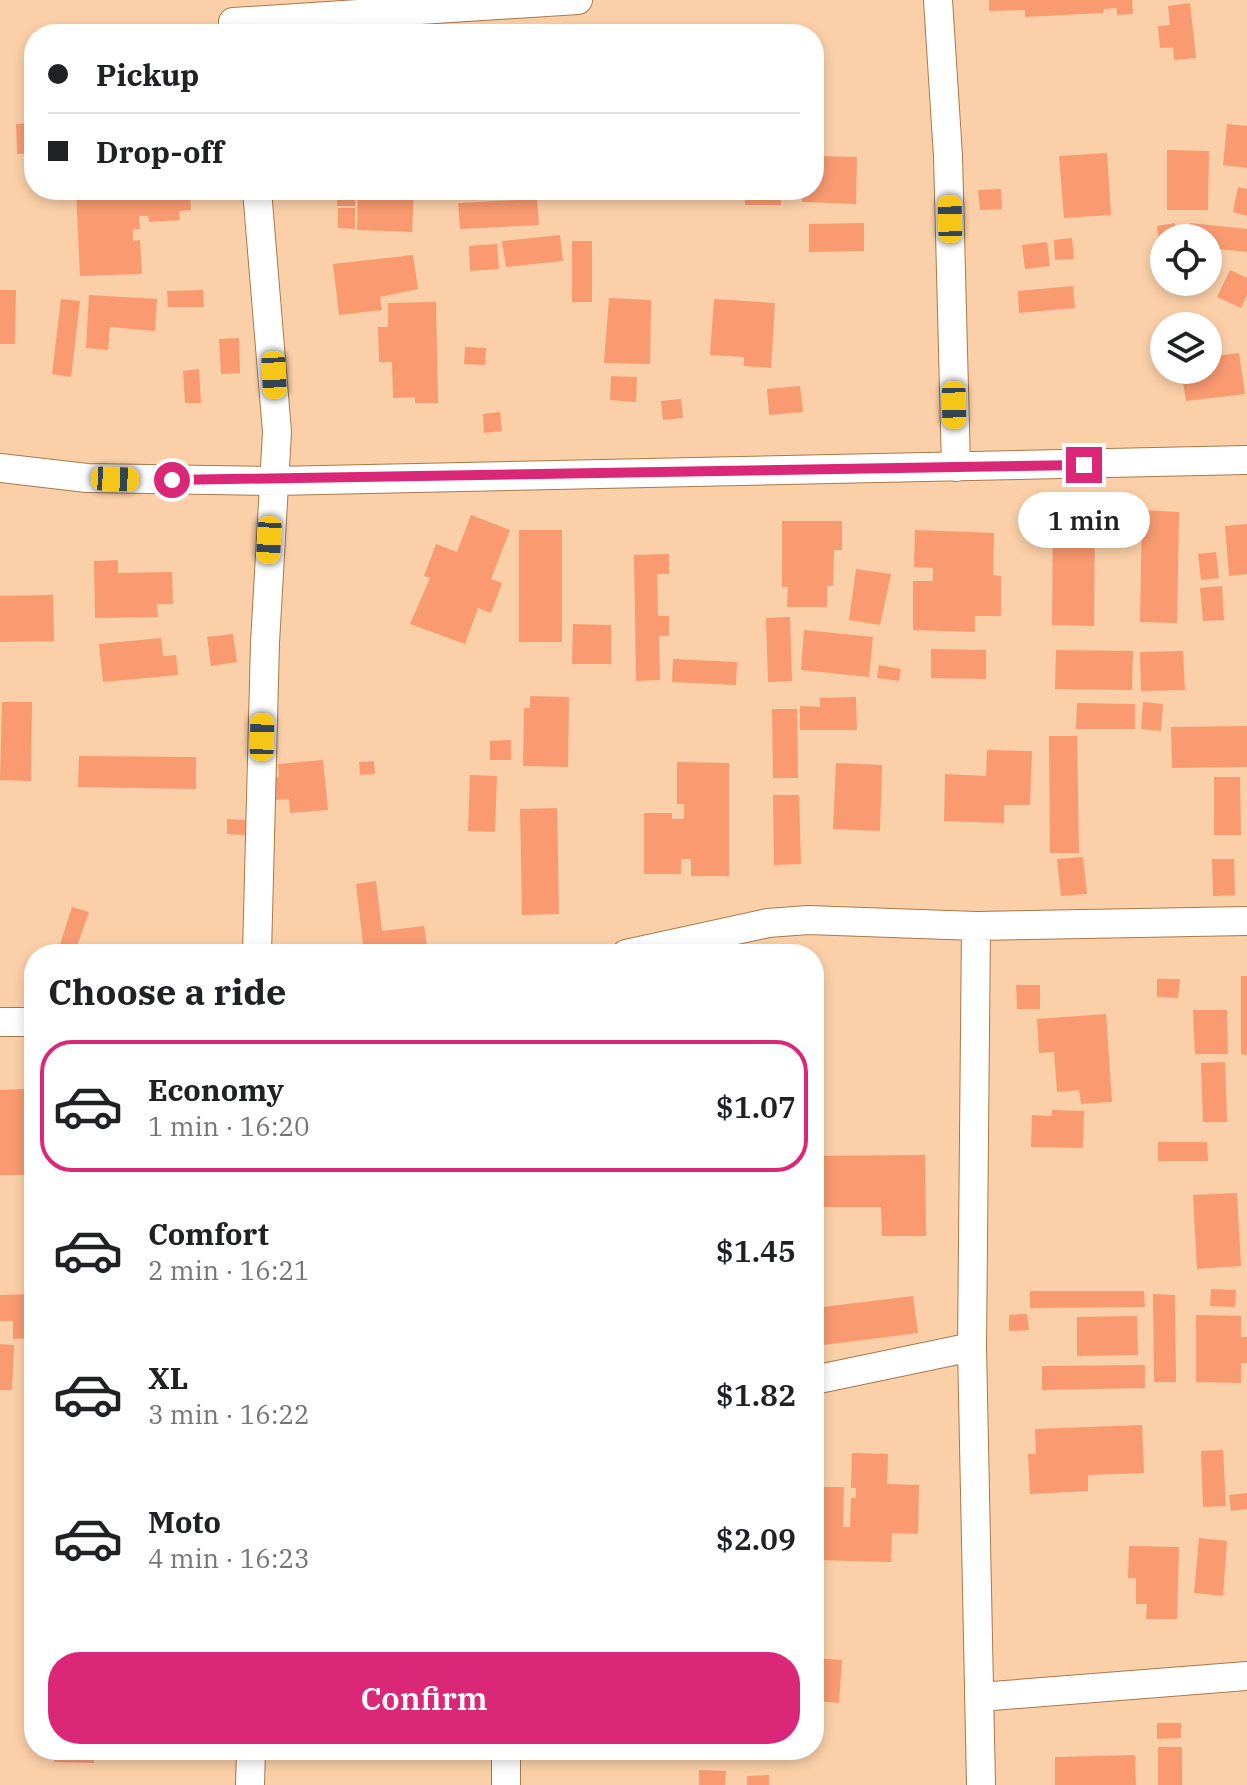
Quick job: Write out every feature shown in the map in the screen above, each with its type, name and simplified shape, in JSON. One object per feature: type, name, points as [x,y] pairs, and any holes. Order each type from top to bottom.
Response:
[{"type":"street","points":[[232,19],[578,0]]},
{"type":"street","points":[[938,0],[948,156],[956,467]]},
{"type":"street","points":[[257,944],[265,643],[275,481],[274,375],[258,200]]},
{"type":"street","points":[[0,468],[87,478],[275,481],[1247,460]]},
{"type":"street","points":[[672,944],[768,923],[808,920],[976,926],[1247,921]]},
{"type":"street","points":[[976,926],[972,1347],[981,1785]]},
{"type":"street","points":[[0,1022],[24,1022]]},
{"type":"street","points":[[824,1378],[972,1347]]},
{"type":"street","points":[[979,1697],[1247,1676]]},
{"type":"street","points":[[250,1785],[251,1760]]},
{"type":"street","points":[[506,1760],[506,1785]]},
{"type":"building","points":[[989,0],[1132,0],[1133,14],[1117,15],[1117,8],[1104,9],[1103,13],[1025,17],[1025,10],[989,11]]},
{"type":"building","points":[[1190,3],[1196,58],[1174,60],[1173,47],[1160,48],[1158,26],[1170,25],[1168,6]]},
{"type":"building","points":[[16,124],[24,124],[24,154],[17,154]]},
{"type":"building","points":[[1227,124],[1247,126],[1247,168],[1223,165]]},
{"type":"building","points":[[1167,150],[1209,151],[1208,210],[1167,210]]},
{"type":"building","points":[[1107,153],[1111,215],[1064,218],[1059,156]]},
{"type":"building","points":[[824,156],[857,157],[856,204],[802,202],[824,200]]},
{"type":"building","points":[[1238,187],[1247,189],[1247,216],[1233,212]]},
{"type":"building","points":[[1001,189],[1002,209],[980,210],[978,190]]},
{"type":"building","points":[[76,200],[190,200],[191,210],[179,211],[180,220],[149,222],[148,216],[139,216],[140,229],[133,229],[133,241],[140,240],[142,274],[80,276]]},
{"type":"building","points":[[337,200],[355,200],[355,206],[337,206]]},
{"type":"building","points":[[358,200],[414,200],[412,232],[357,230]]},
{"type":"building","points":[[537,200],[539,225],[460,229],[458,203]]},
{"type":"building","points":[[745,200],[781,200],[781,205],[745,205]]},
{"type":"building","points":[[338,208],[355,208],[355,229],[338,228]]},
{"type":"building","points":[[864,223],[864,251],[809,252],[809,224]]},
{"type":"building","points":[[1222,226],[1247,229],[1247,252],[1222,249]]},
{"type":"building","points":[[560,235],[563,261],[506,267],[502,241]]},
{"type":"building","points":[[1072,238],[1074,259],[1055,260],[1054,240]]},
{"type":"building","points":[[572,241],[592,241],[592,302],[572,302]]},
{"type":"building","points":[[1047,242],[1050,266],[1025,269],[1022,245]]},
{"type":"building","points":[[497,244],[499,269],[470,271],[469,246]]},
{"type":"building","points":[[413,255],[418,289],[380,297],[382,310],[339,315],[333,264]]},
{"type":"building","points":[[1230,270],[1247,278],[1247,295],[1241,308],[1217,297],[1222,296],[1222,287]]},
{"type":"building","points":[[1073,286],[1075,308],[1019,313],[1018,291]]},
{"type":"building","points":[[0,290],[16,290],[15,344],[0,344]]},
{"type":"building","points":[[203,290],[204,307],[168,307],[167,291]]},
{"type":"building","points":[[89,295],[157,299],[155,331],[110,327],[108,350],[86,348]]},
{"type":"building","points":[[609,298],[651,300],[650,364],[604,363]]},
{"type":"building","points":[[61,299],[80,301],[71,377],[52,374]]},
{"type":"building","points":[[714,299],[775,303],[771,368],[744,366],[744,357],[710,355]]},
{"type":"building","points":[[436,302],[438,403],[415,403],[415,397],[393,398],[392,362],[379,362],[378,327],[388,327],[388,303]]},
{"type":"building","points":[[239,338],[240,373],[221,374],[219,339]]},
{"type":"building","points":[[465,347],[486,348],[485,365],[464,364]]},
{"type":"building","points":[[1239,353],[1245,394],[1186,401],[1183,384],[1222,384],[1222,355]]},
{"type":"building","points":[[199,369],[201,403],[185,403],[183,371]]},
{"type":"building","points":[[611,376],[637,377],[636,402],[610,400]]},
{"type":"building","points":[[800,386],[803,412],[769,415],[767,389]]},
{"type":"building","points":[[681,399],[683,418],[663,420],[661,401]]},
{"type":"building","points":[[500,412],[502,431],[484,433],[483,414]]},
{"type":"building","points":[[1053,509],[1095,509],[1094,626],[1052,625]]},
{"type":"building","points":[[1142,510],[1179,512],[1177,623],[1140,622]]},
{"type":"building","points":[[471,515],[510,530],[491,579],[502,583],[491,613],[478,608],[465,644],[410,624],[430,578],[424,576],[436,544],[457,552]]},
{"type":"building","points":[[782,521],[842,521],[842,550],[834,550],[833,586],[827,586],[827,607],[787,607],[788,587],[782,587]]},
{"type":"building","points":[[1247,524],[1247,574],[1229,576],[1225,526]]},
{"type":"building","points":[[519,530],[562,530],[562,642],[519,642]]},
{"type":"building","points":[[915,530],[994,533],[993,575],[1001,576],[1001,616],[975,616],[975,632],[913,630],[913,581],[933,581],[933,568],[914,567]]},
{"type":"building","points":[[1216,552],[1219,578],[1201,580],[1198,554]]},
{"type":"building","points":[[669,554],[669,574],[657,574],[658,616],[669,616],[669,636],[659,636],[660,680],[636,681],[634,555]]},
{"type":"building","points":[[118,560],[118,573],[172,572],[173,604],[157,604],[158,617],[95,618],[94,561]]},
{"type":"building","points":[[856,569],[891,574],[880,625],[849,620]]},
{"type":"building","points":[[1222,586],[1224,620],[1203,621],[1200,588]]},
{"type":"building","points":[[53,595],[54,641],[0,642],[0,596]]},
{"type":"building","points":[[790,617],[792,681],[768,682],[766,618]]},
{"type":"building","points":[[573,624],[611,625],[611,664],[572,664]]},
{"type":"building","points":[[804,630],[873,637],[869,677],[801,670]]},
{"type":"building","points":[[233,634],[237,662],[211,666],[207,637]]},
{"type":"building","points":[[161,638],[163,656],[176,655],[178,675],[103,682],[99,644]]},
{"type":"building","points":[[931,649],[986,650],[986,679],[931,678]]},
{"type":"building","points":[[1056,650],[1133,651],[1132,690],[1055,689]]},
{"type":"building","points":[[1183,651],[1185,690],[1141,691],[1140,652]]},
{"type":"building","points":[[673,659],[737,662],[736,685],[672,682]]},
{"type":"building","points":[[879,665],[901,669],[899,681],[877,678]]},
{"type":"building","points":[[530,696],[569,697],[568,767],[523,766],[524,708],[530,708]]},
{"type":"building","points":[[856,697],[857,730],[800,730],[800,706],[820,707],[820,698]]},
{"type":"building","points":[[2,702],[32,702],[31,781],[0,780]]},
{"type":"building","points":[[1143,702],[1163,704],[1161,731],[1141,729]]},
{"type":"building","points":[[1077,703],[1135,704],[1135,729],[1076,729]]},
{"type":"building","points":[[772,709],[797,709],[798,778],[773,778]]},
{"type":"building","points":[[1247,726],[1247,767],[1172,768],[1171,727]]},
{"type":"building","points":[[1049,736],[1077,736],[1079,853],[1050,853]]},
{"type":"building","points":[[511,740],[511,760],[490,760],[490,741]]},
{"type":"building","points":[[987,750],[1032,751],[1030,805],[1004,805],[1004,823],[944,821],[945,774],[986,776]]},
{"type":"building","points":[[79,756],[196,757],[196,789],[78,787]]},
{"type":"building","points":[[323,760],[328,810],[290,813],[289,799],[275,800],[273,778],[279,777],[278,764]]},
{"type":"building","points":[[374,761],[375,774],[360,775],[359,762]]},
{"type":"building","points":[[677,762],[729,763],[729,876],[691,876],[691,859],[681,859],[681,874],[644,874],[644,813],[672,813],[672,819],[684,819],[684,804],[677,804]]},
{"type":"building","points":[[836,763],[882,765],[880,831],[833,829]]},
{"type":"building","points":[[470,775],[497,776],[495,832],[468,831]]},
{"type":"building","points":[[1214,777],[1240,777],[1241,835],[1214,835]]},
{"type":"building","points":[[773,795],[799,795],[801,864],[774,865]]},
{"type":"building","points":[[557,808],[559,914],[522,915],[520,809]]},
{"type":"building","points":[[227,819],[247,820],[245,835],[227,834]]},
{"type":"building","points":[[1083,857],[1087,894],[1061,896],[1057,859]]},
{"type":"building","points":[[1212,859],[1234,859],[1235,895],[1213,896]]},
{"type":"building","points":[[376,881],[382,931],[424,926],[427,944],[363,944],[356,884]]},
{"type":"building","points":[[72,907],[89,912],[78,944],[60,944]]},
{"type":"building","points":[[1241,976],[1247,976],[1247,1055],[1241,1054]]},
{"type":"building","points":[[1157,979],[1180,979],[1178,998],[1157,997]]},
{"type":"building","points":[[1016,985],[1040,985],[1040,1009],[1017,1009]]},
{"type":"building","points":[[1193,1010],[1227,1010],[1228,1054],[1195,1054]]},
{"type":"building","points":[[1106,1014],[1112,1102],[1081,1104],[1079,1090],[1057,1092],[1054,1052],[1039,1053],[1037,1019]]},
{"type":"building","points":[[1225,1062],[1227,1122],[1203,1122],[1201,1063]]},
{"type":"building","points":[[24,1089],[24,1175],[0,1175],[0,1090]]},
{"type":"building","points":[[1052,1110],[1084,1111],[1083,1148],[1031,1147],[1032,1115],[1052,1116]]},
{"type":"building","points":[[1158,1142],[1207,1142],[1208,1161],[1158,1161]]},
{"type":"building","points":[[925,1155],[926,1236],[882,1236],[881,1207],[824,1207],[824,1156]]},
{"type":"building","points":[[1237,1193],[1241,1266],[1197,1269],[1193,1195]]},
{"type":"building","points":[[1211,1289],[1236,1290],[1235,1307],[1210,1306]]},
{"type":"building","points":[[1030,1291],[1144,1291],[1145,1307],[1030,1308]]},
{"type":"building","points":[[24,1294],[24,1338],[13,1339],[13,1321],[0,1321],[0,1295]]},
{"type":"building","points":[[1153,1294],[1175,1295],[1176,1382],[1154,1382]]},
{"type":"building","points":[[913,1296],[918,1333],[824,1345],[824,1307]]},
{"type":"building","points":[[1027,1314],[1029,1330],[1009,1331],[1009,1315]]},
{"type":"building","points":[[1196,1315],[1241,1316],[1241,1337],[1247,1337],[1247,1363],[1241,1363],[1241,1383],[1196,1382]]},
{"type":"building","points":[[1137,1316],[1138,1355],[1077,1356],[1077,1317]]},
{"type":"building","points":[[0,1344],[14,1345],[12,1390],[0,1390]]},
{"type":"building","points":[[1145,1365],[1145,1388],[1042,1390],[1042,1366]]},
{"type":"building","points":[[1142,1425],[1144,1473],[1088,1475],[1088,1491],[1030,1494],[1028,1454],[1036,1454],[1035,1429]]},
{"type":"building","points":[[1223,1450],[1226,1506],[1203,1507],[1201,1451]]},
{"type":"building","points":[[852,1453],[888,1454],[887,1484],[919,1485],[918,1534],[892,1533],[891,1562],[824,1560],[824,1487],[844,1487],[843,1527],[850,1527],[851,1498],[856,1498],[856,1488],[851,1488]]},
{"type":"building","points":[[1247,1493],[1247,1509],[1231,1511],[1229,1495]]},
{"type":"building","points":[[1199,1538],[1227,1541],[1223,1596],[1194,1593]]},
{"type":"building","points":[[1129,1546],[1179,1547],[1177,1619],[1146,1619],[1147,1604],[1136,1604],[1136,1578],[1128,1578]]},
{"type":"building","points":[[824,1659],[842,1660],[839,1703],[824,1702]]},
{"type":"building","points":[[1157,1723],[1181,1723],[1181,1738],[1157,1739]]},
{"type":"building","points":[[1158,1747],[1182,1747],[1182,1785],[1158,1785]]},
{"type":"building","points":[[1135,1755],[1136,1785],[1055,1785],[1055,1757]]},
{"type":"building","points":[[54,1760],[94,1760],[94,1763]]},
{"type":"building","points":[[699,1770],[726,1771],[725,1785],[699,1785]]},
{"type":"building","points":[[769,1775],[769,1785],[747,1785],[747,1776]]},
{"type":"route","points":[[172,480],[275,481],[1084,465]]}]
